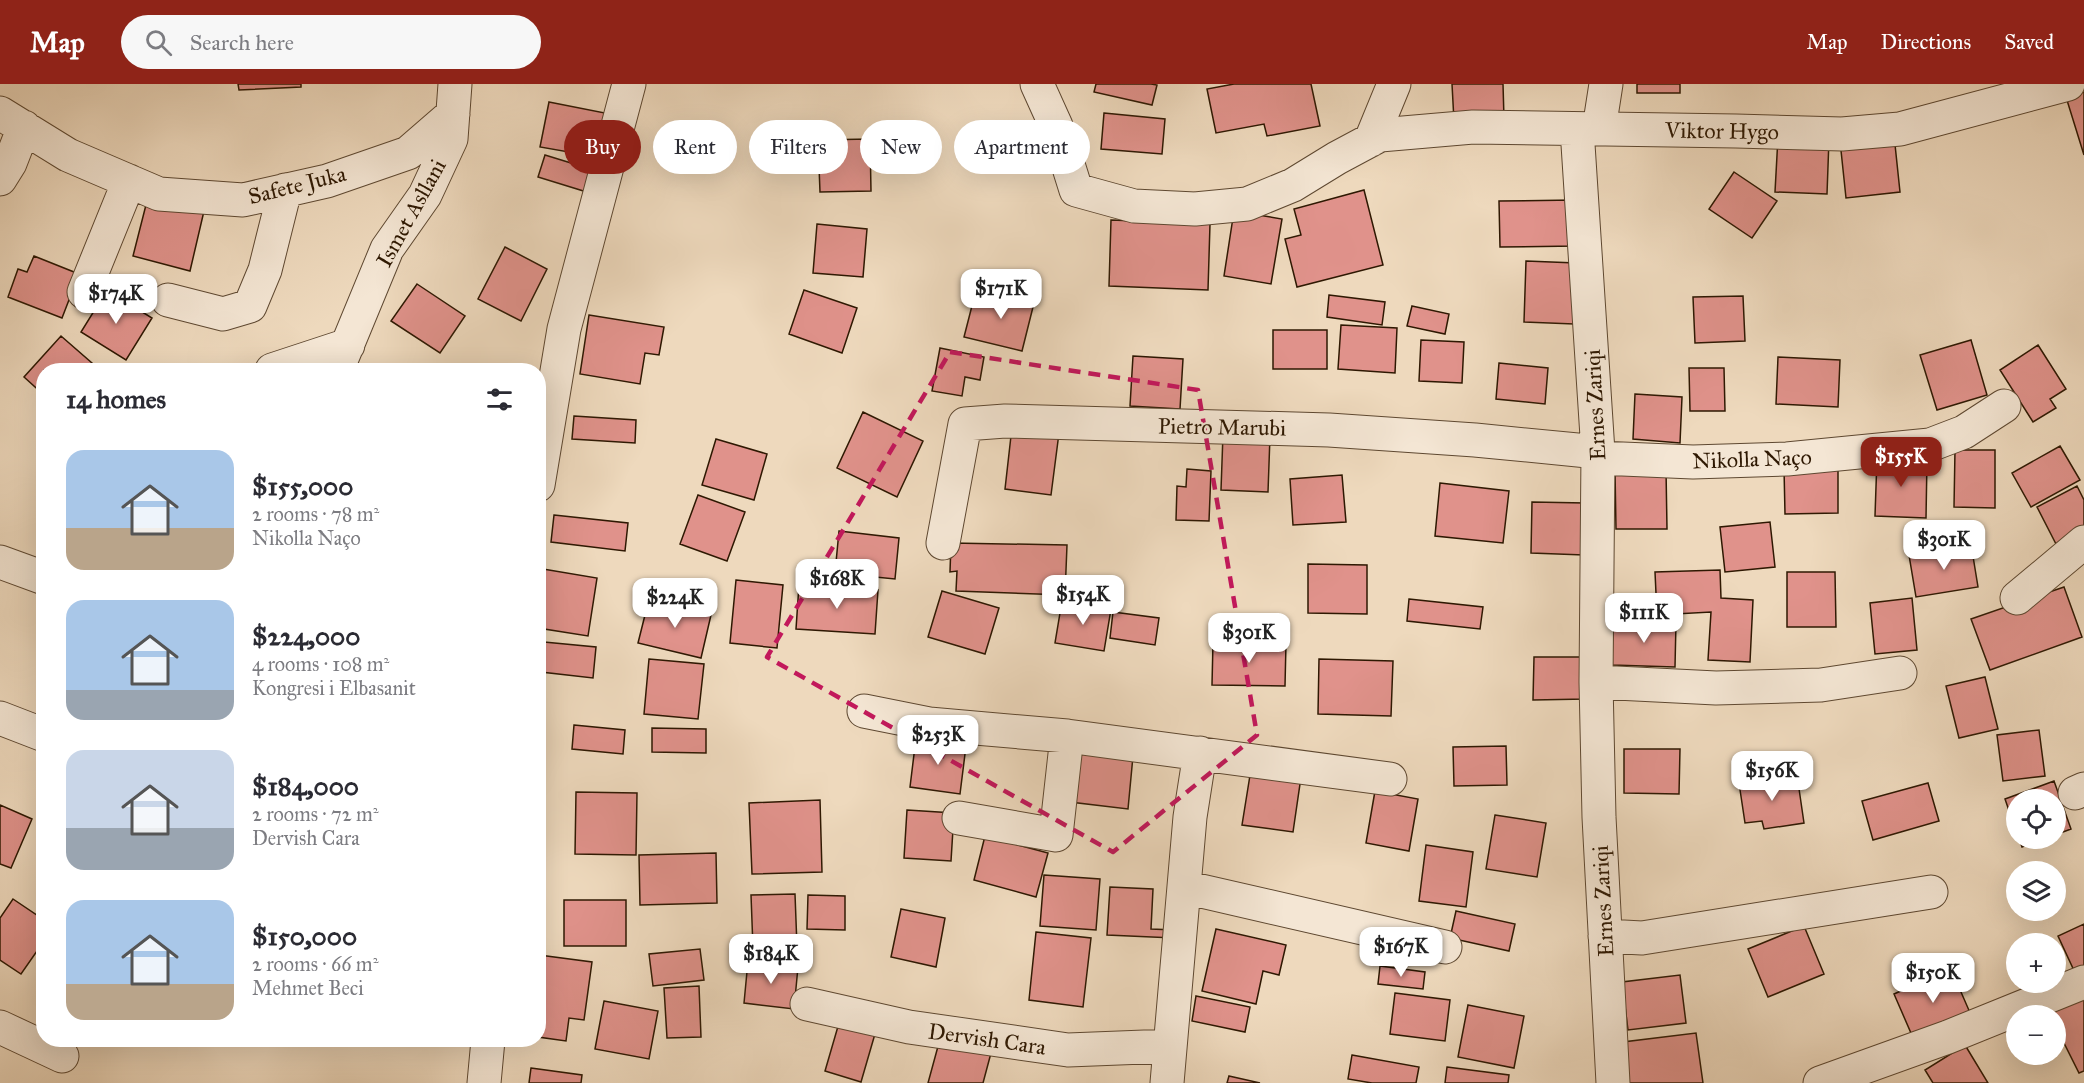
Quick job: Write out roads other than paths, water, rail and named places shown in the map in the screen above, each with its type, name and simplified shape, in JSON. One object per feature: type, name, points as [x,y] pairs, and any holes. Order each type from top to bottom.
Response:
[{"type":"street","points":[[546,437],[564,329],[629,84]]},
{"type":"street","name":"Viktor Hygo","points":[[1037,84],[1056,126],[1076,190],[1134,206],[1195,209],[1247,204],[1293,184],[1380,135],[1473,128],[1842,134],[1900,129],[2068,84]]},
{"type":"street","points":[[1371,140],[1394,84]]},
{"type":"street","name":"Ernes Zariqi","points":[[1606,84],[1588,129],[1599,455],[1596,682],[1599,817],[1613,1083]]},
{"type":"street","name":"Safete Juka","points":[[12,120],[68,154],[159,194],[243,200],[327,181],[408,153],[454,99]]},
{"type":"street","name":"Ismet Asllani","points":[[343,358],[387,249],[425,195],[452,139],[454,99]]},
{"type":"street","points":[[0,179],[10,163],[12,120]]},
{"type":"street","points":[[84,292],[129,181]]},
{"type":"street","points":[[168,300],[223,314],[250,306],[265,270],[285,190]]},
{"type":"street","points":[[313,363],[343,358]]},
{"type":"street","name":"Nikolla Naço","points":[[1599,455],[1693,462],[1787,459],[1930,445],[1964,432],[2004,406]]},
{"type":"street","name":"Pietro Marubi","points":[[943,543],[965,424],[1005,422],[1329,430],[1475,440],[1599,455]]},
{"type":"street","points":[[2017,598],[2084,542]]},
{"type":"street","points":[[0,562],[36,575]]},
{"type":"street","points":[[1596,682],[1716,688],[1821,685],[1900,673]]},
{"type":"street","points":[[864,711],[929,724],[1067,736],[1390,779]]},
{"type":"street","points":[[0,718],[36,732]]},
{"type":"street","points":[[959,818],[1056,835],[1067,736]]},
{"type":"street","points":[[1167,1083],[1190,817],[1200,753]]},
{"type":"street","points":[[1184,887],[1445,947]]},
{"type":"street","points":[[1605,936],[1642,938],[1931,892]]},
{"type":"street","points":[[1820,1083],[1948,1037],[2084,982]]},
{"type":"street","name":"Dervish Cara","points":[[807,1004],[909,1027],[1068,1050],[1170,1046]]},
{"type":"street","points":[[0,1027],[36,1044]]},
{"type":"street","points":[[43,1047],[62,1056]]},
{"type":"street","points":[[484,1083],[487,1047]]}]
